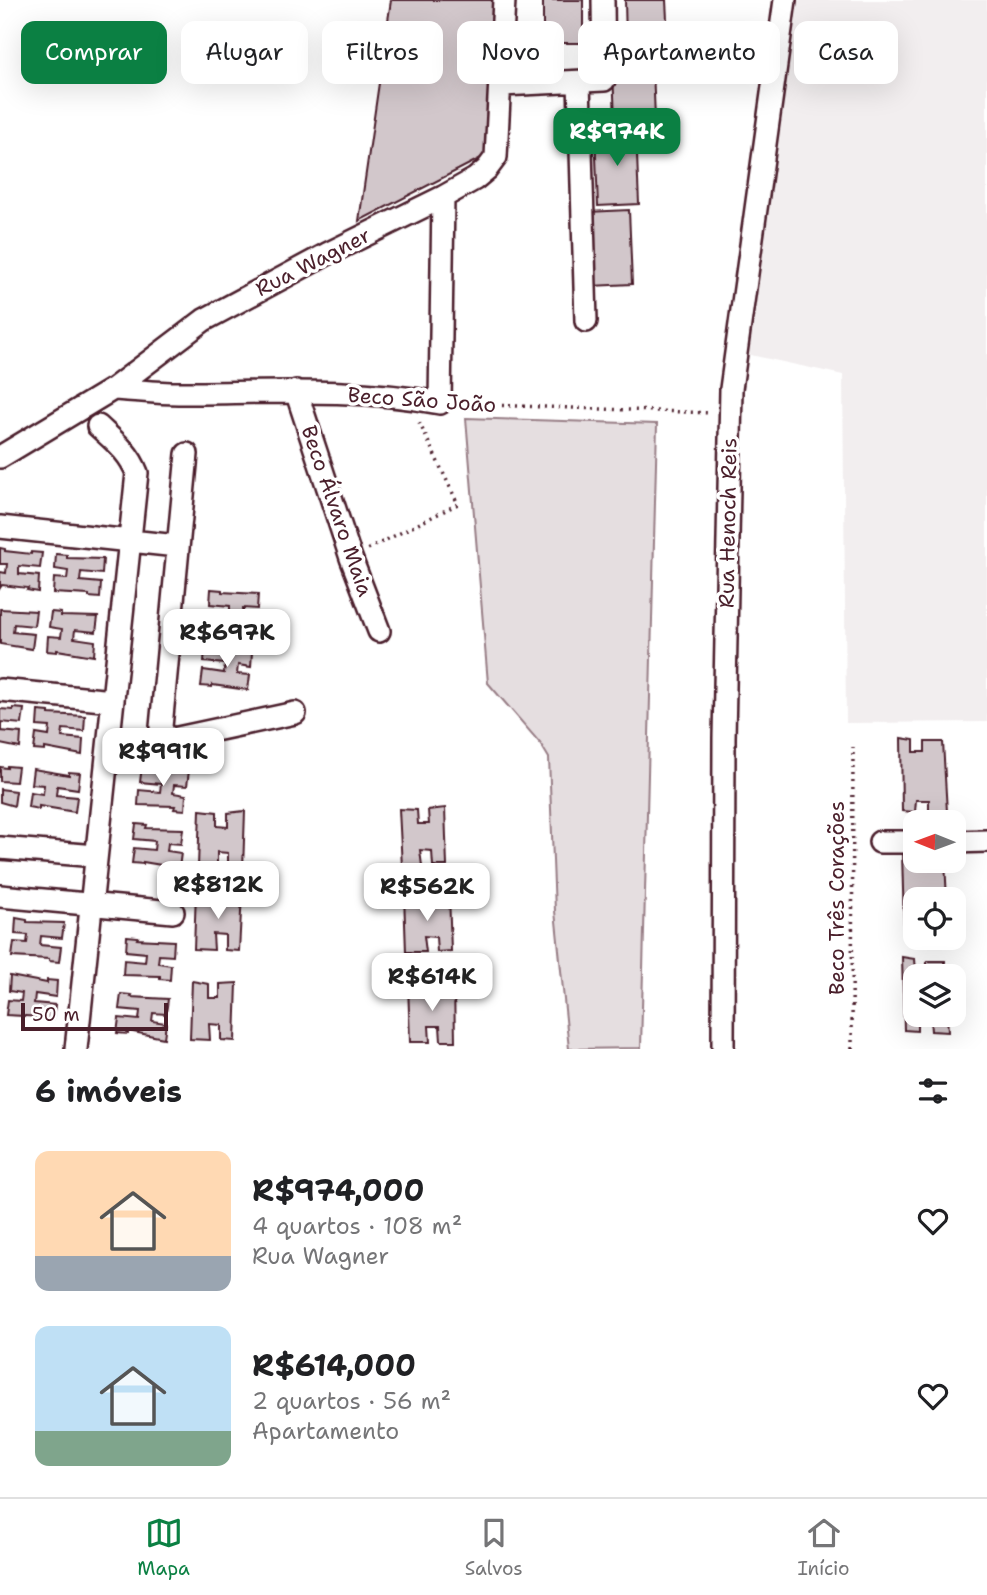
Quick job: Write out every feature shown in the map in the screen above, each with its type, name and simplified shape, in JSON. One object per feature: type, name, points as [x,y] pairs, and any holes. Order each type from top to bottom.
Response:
[{"type":"street","name":"Rua Wagner","points":[[0,457],[113,389],[204,320],[327,254],[443,197],[487,169],[496,156],[502,85],[504,0]]},
{"type":"street","points":[[603,0],[603,21]]},
{"type":"street","name":"Rua Henoch Reis","points":[[723,1049],[724,738],[731,389],[785,0]]},
{"type":"street","points":[[502,85],[578,82]]},
{"type":"street","points":[[579,84],[586,321]]},
{"type":"street","points":[[440,403],[443,197]]},
{"type":"street","name":"Beco São João","points":[[113,389],[176,393],[296,391],[407,398],[440,403]]},
{"type":"street","name":"Beco Álvaro Maia","points":[[296,391],[351,558],[379,631]]},
{"type":"street","points":[[76,1049],[137,473],[125,451],[98,426]]},
{"type":"street","points":[[187,454],[161,727],[164,735],[173,739],[295,713]]},
{"type":"street","points":[[0,527],[177,546]]},
{"type":"street","points":[[0,690],[113,701]]},
{"type":"street","points":[[966,842],[987,841]]},
{"type":"street","points":[[880,842],[903,842]]},
{"type":"street","points":[[0,848],[96,856]]},
{"type":"street","points":[[0,896],[173,912]]},
{"type":"path","points":[[351,558],[458,503],[407,398]]},
{"type":"path","name":"Beco São João","points":[[440,403],[731,414]]},
{"type":"path","name":"Beco Três Corações","points":[[852,1049],[853,747]]},
{"type":"shaded area","points":[[793,0],[987,0],[987,722],[846,723],[843,375],[746,354],[767,177]]},
{"type":"shaded area","points":[[466,418],[657,424],[641,1048],[569,1049],[555,911],[549,758],[540,743],[488,683]]},
{"type":"building","points":[[391,0],[495,0],[495,21],[457,21],[457,84],[494,84],[493,130],[485,156],[359,221],[379,84],[443,84],[443,21],[388,21]]},
{"type":"building","points":[[543,0],[583,0],[583,21],[578,21],[578,43],[564,43],[564,21],[543,21]]},
{"type":"building","points":[[625,0],[666,0],[667,21],[626,21]]},
{"type":"building","points":[[614,84],[654,84],[655,118],[615,120]]},
{"type":"building","points":[[636,130],[639,204],[598,206],[595,132]]},
{"type":"building","points":[[629,210],[632,284],[591,286],[587,212]]},
{"type":"building","points":[[0,548],[5,551],[42,553],[40,568],[19,566],[19,574],[39,576],[38,592],[2,585],[0,588],[0,572],[6,573],[7,564],[0,564]]},
{"type":"building","points":[[56,554],[67,555],[67,558],[103,559],[102,574],[81,572],[80,581],[101,583],[100,598],[53,593],[54,578],[67,579],[68,571],[55,569]]},
{"type":"building","points":[[211,589],[258,594],[257,609],[243,608],[243,616],[256,617],[254,633],[218,626],[218,629],[207,628],[209,613],[230,615],[230,606],[210,604]]},
{"type":"building","points":[[0,609],[36,611],[34,626],[14,624],[13,632],[34,634],[32,649],[0,644]]},
{"type":"building","points":[[51,612],[61,613],[61,616],[98,617],[96,632],[75,630],[74,638],[95,641],[94,656],[47,651],[48,636],[61,637],[62,629],[49,627]]},
{"type":"building","points":[[205,647],[252,652],[251,667],[238,665],[237,674],[250,675],[248,690],[201,686],[203,670],[224,673],[225,664],[204,662]]},
{"type":"building","points":[[0,709],[24,709],[22,724],[1,722],[1,731],[21,733],[20,748],[0,744]]},
{"type":"building","points":[[38,711],[85,716],[84,731],[63,729],[62,737],[83,739],[82,755],[45,748],[45,751],[34,750],[36,734],[49,736],[50,727],[37,726]]},
{"type":"building","points":[[901,738],[914,740],[914,752],[925,752],[925,742],[943,742],[947,810],[929,810],[929,800],[916,800],[915,810],[902,811]]},
{"type":"building","points":[[142,766],[178,773],[178,770],[189,771],[187,786],[174,785],[173,793],[186,795],[185,810],[174,809],[175,806],[138,805],[139,790],[160,792],[161,784],[140,782]]},
{"type":"building","points":[[0,767],[18,767],[16,782],[0,781]]},
{"type":"building","points":[[33,769],[69,775],[69,772],[80,773],[78,789],[57,786],[56,795],[77,797],[75,812],[39,806],[39,809],[28,807],[30,792],[43,794],[44,785],[31,784]]},
{"type":"building","points":[[0,789],[16,791],[14,806],[0,802]]},
{"type":"building","points":[[445,808],[447,866],[433,866],[432,851],[420,850],[422,866],[402,867],[399,809],[417,810],[418,824],[429,824],[428,810]]},
{"type":"building","points":[[200,810],[217,812],[217,826],[228,827],[228,813],[245,811],[243,869],[228,869],[228,853],[217,852],[217,868],[198,867]]},
{"type":"building","points":[[136,824],[147,825],[146,828],[183,829],[181,844],[168,843],[167,851],[181,853],[179,868],[143,862],[132,863],[134,848],[154,850],[155,841],[134,839]]},
{"type":"building","points":[[902,852],[903,873],[946,873],[946,887],[903,889]]},
{"type":"building","points":[[196,891],[213,894],[213,908],[224,909],[224,895],[242,893],[239,951],[225,950],[225,935],[213,934],[214,950],[194,949]]},
{"type":"building","points":[[449,893],[451,951],[437,952],[436,937],[424,936],[426,952],[406,952],[404,895],[421,896],[422,910],[433,910],[432,896]]},
{"type":"building","points":[[16,918],[27,922],[64,923],[62,938],[41,936],[40,945],[61,947],[59,962],[12,957],[14,942],[27,943],[28,935],[15,934]]},
{"type":"building","points":[[127,936],[174,941],[173,956],[159,955],[158,963],[171,965],[170,980],[160,979],[160,976],[123,975],[124,960],[145,962],[146,953],[126,951]]},
{"type":"building","points":[[902,957],[915,959],[915,964],[903,964],[903,994]]},
{"type":"building","points":[[927,961],[945,961],[945,964],[927,964]]},
{"type":"building","points":[[10,976],[47,983],[47,980],[57,981],[56,997],[35,994],[34,1003],[55,1005],[53,1020],[6,1015],[8,1000],[21,1001],[22,993],[9,991]]},
{"type":"building","points":[[192,981],[209,984],[209,998],[220,998],[220,984],[237,983],[235,1041],[221,1040],[221,1025],[209,1024],[210,1040],[190,1039]]},
{"type":"building","points":[[454,983],[455,1041],[441,1041],[440,1026],[429,1026],[430,1042],[410,1042],[408,984],[426,986],[427,1000],[437,999],[436,985]]},
{"type":"building","points":[[121,994],[168,999],[166,1014],[153,1013],[152,1021],[166,1023],[164,1038],[128,1031],[128,1034],[117,1033],[119,1018],[139,1020],[140,1011],[119,1009]]},
{"type":"building","points":[[904,1027],[917,1027],[917,1031],[904,1030]]},
{"type":"building","points":[[931,1027],[948,1027],[948,1032],[931,1031]]}]
